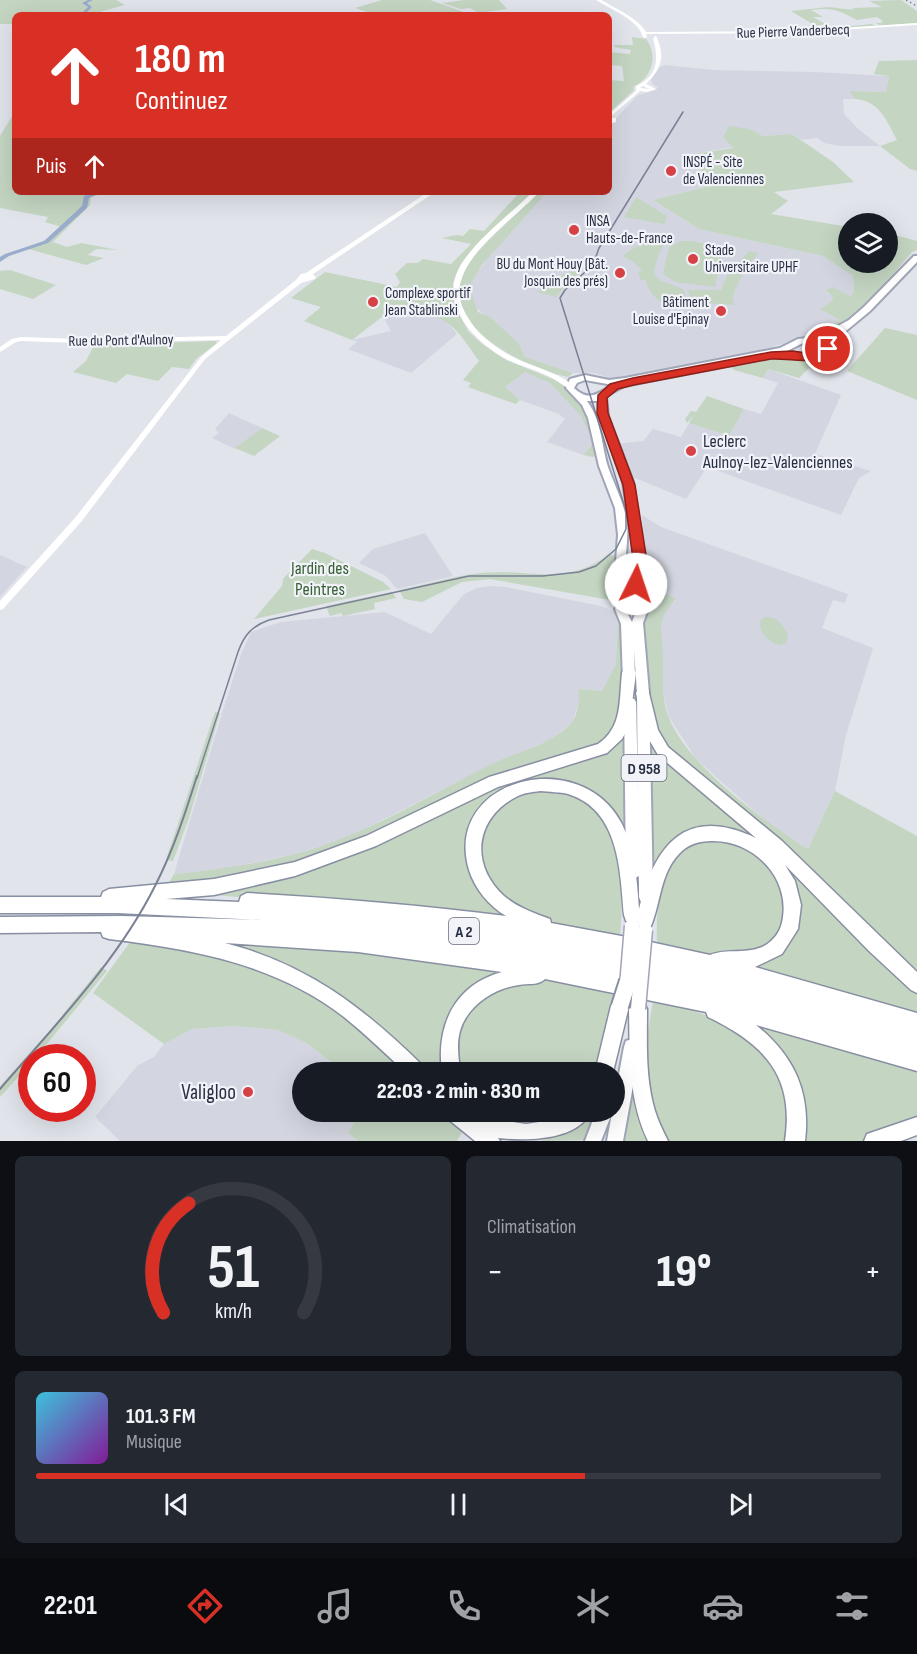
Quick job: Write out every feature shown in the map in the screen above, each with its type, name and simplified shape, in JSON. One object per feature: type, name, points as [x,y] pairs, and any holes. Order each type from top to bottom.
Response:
[{"type":"highway","points":[[102,898],[207,888],[295,869],[371,841],[483,786],[602,749],[615,741],[621,732],[629,673]]},
{"type":"highway","points":[[643,693],[651,731],[667,756],[777,846],[882,953],[917,984]]},
{"type":"highway","points":[[577,935],[515,913],[496,899],[480,876],[473,852],[476,828],[487,808],[508,791],[535,784],[560,785],[582,793],[599,805],[613,823],[622,843],[639,923]]},
{"type":"highway","points":[[639,923],[658,873],[670,852],[682,841],[706,834],[731,836],[754,845],[770,857],[785,877],[793,900],[792,921],[780,944],[766,954],[745,961],[720,961],[679,956]]},
{"type":"highway","points":[[0,904],[40,899],[225,900],[333,906],[432,915],[577,935],[679,956],[817,992],[917,1022]]},
{"type":"highway","name":"A 2","points":[[0,904],[122,904],[265,910],[472,932],[580,950],[676,970],[798,1001],[917,1037]]},
{"type":"highway","name":"A 2","points":[[0,926],[112,924],[265,928],[361,934],[485,948],[588,965],[694,988],[820,1021],[917,1052]]},
{"type":"highway","points":[[0,926],[214,934],[352,944],[462,956],[679,998],[797,1026],[917,1062]]},
{"type":"highway","points":[[109,931],[158,936],[208,945],[277,968],[313,987],[352,1012],[407,1062]]},
{"type":"highway","points":[[450,1062],[448,1048],[452,1028],[463,1006],[478,991],[495,982],[519,975],[577,977]]},
{"type":"highway","points":[[628,981],[628,1007],[641,1093],[647,1118],[658,1141]]},
{"type":"highway","points":[[679,998],[737,1022],[774,1054],[790,1079],[796,1099],[798,1120],[795,1141]]},
{"type":"highway","points":[[608,1062],[628,1007]]},
{"type":"highway","points":[[467,1122],[490,1141]]},
{"type":"highway","points":[[481,1122],[498,1132],[530,1137],[561,1128],[568,1122]]},
{"type":"highway","points":[[874,1141],[917,1126]]},
{"type":"main road","points":[[604,390],[633,381],[767,356],[824,357],[828,354],[827,348],[833,337],[888,287],[916,256]]},
{"type":"main road","points":[[812,341],[850,322]]},
{"type":"main road","points":[[579,397],[589,411],[602,461],[618,502],[622,529],[622,575],[627,590],[625,601],[620,607],[632,616],[643,609],[638,603],[635,592],[638,576],[629,488],[603,413],[604,390],[591,378],[573,383],[572,393],[589,399],[604,390],[631,380],[757,356],[795,346],[801,341],[812,341],[827,348]]},
{"type":"main road","points":[[795,346],[797,351],[804,356]]},
{"type":"main road","points":[[601,453],[611,451],[618,453]]},
{"type":"main road","points":[[611,489],[622,491],[629,488]]},
{"type":"main road","points":[[622,575],[638,576]]},
{"type":"main road","points":[[625,601],[638,603]]},
{"type":"main road","name":"D 958","points":[[628,981],[639,923],[633,842],[629,673],[632,616]]},
{"type":"main road","name":"D 958","points":[[615,1141],[639,923],[643,693],[638,639],[632,616]]},
{"type":"main road","name":"D 958","points":[[615,1062],[628,1007]]},
{"type":"main road","points":[[592,1141],[600,1122]]},
{"type":"street","points":[[598,0],[621,13],[651,35],[659,53],[649,79],[612,118]]},
{"type":"street","name":"Rue Pierre Vanderbecq","points":[[651,35],[819,31],[917,24]]},
{"type":"street","points":[[633,95],[654,90],[650,86],[649,79]]},
{"type":"street","points":[[641,87],[650,86]]},
{"type":"street","points":[[641,87],[646,91]]},
{"type":"street","points":[[286,293],[428,195]]},
{"type":"street","points":[[533,195],[463,267],[457,282],[456,296],[461,312],[469,325],[497,350],[545,374],[573,383]]},
{"type":"street","points":[[0,607],[81,516],[198,364],[286,293],[300,280],[301,276],[310,278]]},
{"type":"street","name":"Rue du Pont d'Aulnoy","points":[[0,350],[14,340],[228,338]]},
{"type":"shaded area","points":[[665,65],[714,70],[889,76],[886,92],[851,91],[855,99],[843,99],[844,114],[858,129],[880,146],[839,146],[824,143],[817,138],[802,140],[792,134],[763,136],[750,129],[734,147],[687,155],[714,185],[653,200],[699,229],[823,256],[838,265],[838,273],[849,273],[854,284],[853,294],[830,314],[841,320],[765,352],[663,369],[614,380],[595,373],[573,373],[525,357],[519,344],[475,307],[469,287],[474,276],[499,244],[544,195],[612,195],[612,123],[638,95],[656,90],[658,87],[653,85],[651,80],[660,67]]},
{"type":"shaded area","points":[[409,307],[422,317],[434,315],[444,318],[457,334],[411,373],[348,349],[357,342],[352,340],[391,331],[383,316],[391,310]]},
{"type":"shaded area","points":[[768,369],[841,395],[815,454],[871,471],[859,478],[841,515],[707,467],[686,499],[628,475],[614,444],[643,441],[653,429],[681,437],[689,423],[729,436],[744,409],[761,414],[778,383],[763,378]]},
{"type":"shaded area","points":[[525,371],[550,383],[581,415],[592,440],[591,446],[583,455],[547,442],[565,419],[559,414],[520,400],[505,387]]},
{"type":"shaded area","points":[[229,413],[262,428],[235,449],[212,438],[219,433],[215,429]]},
{"type":"shaded area","points":[[642,515],[661,527],[848,594],[845,603],[833,600],[822,628],[873,648],[846,735],[835,791],[808,849],[771,826],[696,759],[669,717],[661,685],[663,661],[660,623],[665,610],[676,600],[655,588],[643,546]]},
{"type":"shaded area","points":[[425,533],[453,576],[397,589],[386,576],[359,563],[373,549]]},
{"type":"shaded area","points":[[0,555],[27,567],[0,597]]},
{"type":"shaded area","points":[[491,586],[601,606],[618,616],[616,664],[602,691],[578,689],[580,700],[572,722],[552,739],[495,763],[347,838],[295,854],[225,869],[174,874],[222,713],[241,654],[251,632],[281,622],[385,612],[431,634],[463,595],[476,588]]},
{"type":"shaded area","points":[[235,1026],[278,1030],[308,1044],[331,1062],[292,1062],[292,1122],[354,1122],[348,1133],[358,1141],[120,1141],[96,1116],[137,1066],[154,1057],[164,1044],[192,1029]]},
{"type":"green space","points":[[0,0],[116,0],[125,5],[100,12],[12,12],[12,24],[0,24]]},
{"type":"green space","points":[[382,0],[430,0],[464,12],[367,12],[355,8]]},
{"type":"green space","points":[[464,0],[499,0],[507,9],[476,12],[470,8],[461,9],[442,3]]},
{"type":"green space","points":[[901,0],[917,11],[917,23],[877,26],[879,25],[876,23],[883,23],[881,21],[883,21],[877,17],[857,20],[830,9],[811,10],[823,17],[813,17],[825,24],[816,26],[791,11],[829,7],[854,10],[852,8],[882,7],[869,1]]},
{"type":"green space","points":[[871,24],[877,26],[837,29],[834,28]]},
{"type":"green space","points":[[632,37],[646,39],[652,52],[652,66],[645,78],[633,87],[634,90],[612,110],[612,80],[624,81],[622,66],[612,65],[612,52],[630,54],[631,50],[614,47],[615,45],[633,45]]},
{"type":"green space","points":[[917,60],[917,171],[910,169],[880,146],[897,140],[881,113],[871,103],[855,99],[850,91],[886,92],[889,76],[874,74],[879,61]]},
{"type":"green space","points":[[12,116],[12,195],[99,195],[91,197],[90,205],[53,242],[67,247],[81,243],[118,250],[96,249],[88,255],[104,258],[86,265],[25,248],[46,240],[61,227],[45,222],[48,217],[0,208],[0,136]]},
{"type":"green space","points":[[729,126],[750,129],[763,136],[792,134],[833,162],[854,182],[774,192],[788,201],[771,214],[838,225],[838,266],[823,256],[699,229],[653,200],[714,185],[687,155],[733,148],[723,137]]},
{"type":"green space","points":[[517,195],[529,195],[461,264],[453,283],[454,304],[468,331],[482,344],[506,360],[565,384],[585,407],[598,454],[593,457],[583,455],[591,446],[592,440],[581,416],[550,383],[525,372],[505,387],[520,400],[516,404],[468,387],[471,383],[463,380],[479,361],[462,337],[441,319],[422,317],[409,307],[391,310],[352,340],[304,321],[321,307],[291,298],[325,272],[397,287],[400,282],[395,274],[407,263],[418,263],[423,259],[451,264],[471,244],[442,238],[463,236],[470,229],[484,231]]},
{"type":"green space","points":[[536,195],[544,195],[481,266],[469,287],[478,312],[490,317],[519,344],[525,357],[573,373],[568,377],[531,365],[511,355],[491,342],[475,327],[463,310],[459,292],[463,272],[486,243]]},
{"type":"green space","points":[[636,197],[667,216],[664,224],[624,217]]},
{"type":"green space","points":[[666,235],[671,236],[659,254],[654,274],[659,280],[683,289],[689,304],[686,308],[666,305],[655,297],[646,280],[641,280],[638,272],[642,271],[623,256],[637,246],[641,247],[642,242],[653,239],[663,240]]},
{"type":"green space","points":[[898,236],[917,241],[917,250],[912,252],[898,268]]},
{"type":"green space","name":"Stade Universitaire UPHF","points":[[681,241],[723,247],[715,287],[675,282],[663,274],[669,247]]},
{"type":"green space","points":[[750,251],[758,253],[737,286],[732,299],[735,305],[692,302],[688,290],[721,290],[729,271]]},
{"type":"green space","points":[[10,270],[56,285],[33,299],[0,289],[0,271]]},
{"type":"green space","points":[[582,271],[556,297],[537,292],[567,272]]},
{"type":"green space","points":[[849,273],[894,273],[848,320],[818,337],[805,337],[840,320],[820,309],[832,301],[833,297],[826,290],[833,287],[850,296],[853,294],[852,275]]},
{"type":"green space","points":[[885,328],[917,335],[917,400],[847,371]]},
{"type":"green space","points":[[215,341],[217,343],[196,359],[189,369],[172,367],[158,381],[127,374],[116,383],[73,372],[86,361],[94,345]]},
{"type":"green space","points":[[781,356],[806,359],[828,366],[823,371],[809,368],[799,378],[768,369],[763,378],[734,370],[729,365]]},
{"type":"green space","points":[[707,396],[744,409],[729,436],[689,423],[694,415],[687,423],[685,419],[691,411],[696,412]]},
{"type":"green space","points":[[262,428],[280,436],[254,456],[235,448]]},
{"type":"green space","name":"Jardin des Peintres","points":[[312,549],[325,553],[383,582],[391,589],[254,619],[282,586],[283,579]]},
{"type":"green space","points":[[609,554],[617,557],[611,569],[611,577],[623,588],[622,598],[616,601],[490,579],[462,582],[422,602],[404,599],[399,590],[480,573],[562,574],[577,571]]},
{"type":"green space","points":[[641,582],[676,599],[665,614],[661,627],[665,703],[669,718],[679,736],[710,773],[750,808],[808,849],[835,791],[917,836],[917,976],[670,754],[652,727],[639,598]]},
{"type":"green space","points":[[392,592],[396,598],[374,603],[375,609],[343,616],[341,613],[330,616],[326,606]]},
{"type":"green space","points":[[618,616],[623,621],[620,721],[604,745],[298,864],[243,877],[166,888],[174,874],[280,858],[322,846],[397,813],[494,763],[534,747],[554,737],[571,723],[578,707],[578,689],[602,691],[616,664]]},
{"type":"green space","points":[[764,617],[776,619],[781,624],[788,635],[786,643],[779,645],[771,642],[765,636],[760,625]]},
{"type":"green space","points":[[215,712],[220,713],[189,818],[173,861],[166,860]]},
{"type":"green space","points":[[625,733],[628,851],[619,830],[574,787],[499,794],[470,858],[524,921],[202,894],[250,882]]},
{"type":"green space","points":[[649,734],[753,828],[917,986],[917,1017],[741,968],[790,938],[775,858],[701,830],[653,873]]},
{"type":"green space","points":[[541,788],[562,791],[581,798],[597,810],[608,825],[616,842],[620,860],[622,899],[620,937],[559,924],[516,907],[499,895],[487,879],[478,843],[499,801]]},
{"type":"green space","points":[[698,839],[733,840],[770,864],[789,908],[777,939],[764,947],[729,957],[657,945],[659,899],[667,870],[684,847]]},
{"type":"green space","points":[[133,938],[152,940],[267,970],[332,1005],[400,1062],[331,1062],[308,1044],[278,1030],[235,1026],[192,1029],[164,1044],[93,993]]},
{"type":"green space","points":[[203,938],[274,942],[511,968],[478,987],[444,1058],[445,1062],[412,1062],[361,1015]]},
{"type":"green space","points":[[101,967],[107,971],[47,1044],[38,1044]]},
{"type":"green space","points":[[529,979],[615,992],[600,1062],[456,1062],[454,1052],[461,1019],[486,991]]},
{"type":"green space","points":[[653,1001],[686,1008],[729,1024],[772,1059],[790,1098],[789,1141],[666,1141],[650,1108],[644,1055]]},
{"type":"green space","points":[[733,1014],[917,1066],[917,1120],[890,1127],[862,1141],[798,1141],[800,1100]]},
{"type":"green space","points":[[18,1066],[18,1077],[0,1097],[0,1086]]},
{"type":"green space","points":[[635,1074],[654,1141],[620,1141]]},
{"type":"green space","points":[[354,1122],[455,1122],[463,1130],[457,1141],[358,1141],[348,1133]]},
{"type":"green space","points":[[497,1122],[554,1122],[526,1128]]},
{"type":"green space","points":[[576,1122],[594,1122],[586,1140],[539,1141],[565,1130]]},
{"type":"waterway","points":[[85,12],[90,7],[84,3],[91,0]]},
{"type":"waterway","points":[[0,260],[7,255],[46,242],[85,207],[86,197],[91,195]]},
{"type":"tram line","points":[[197,778],[240,646],[249,632],[258,625],[269,620],[469,576],[543,576],[579,572],[596,566],[616,549],[626,529],[626,511],[560,298],[565,290],[593,265],[599,248],[683,112]]},
{"type":"tram line","points":[[0,1089],[84,992],[140,914],[167,859],[197,776]]},
{"type":"railway","points":[[906,0],[917,6]]},
{"type":"place","name":"INSPÉ - Site de Valenciennes","points":[[671,171]]},
{"type":"place","name":"INSA Hauts-de-France","points":[[574,230]]},
{"type":"place","name":"Stade Universitaire UPHF","points":[[693,259]]},
{"type":"place","name":"BU du Mont Houy (Bât. Josquin des prés)","points":[[620,273]]},
{"type":"place","name":"Complexe sportif Jean Stablinski","points":[[373,302]]},
{"type":"place","name":"Bâtiment Louise d'Epinay","points":[[721,311]]},
{"type":"place","name":"Leclerc Aulnoy-lez-Valenciennes","points":[[691,451]]},
{"type":"place","name":"Valigloo","points":[[248,1092]]},
{"type":"route","points":[[636,584],[642,574],[638,564],[636,528],[629,485],[603,413],[602,397],[608,390],[633,381],[779,355],[793,354],[819,358],[827,356],[828,349]]}]
